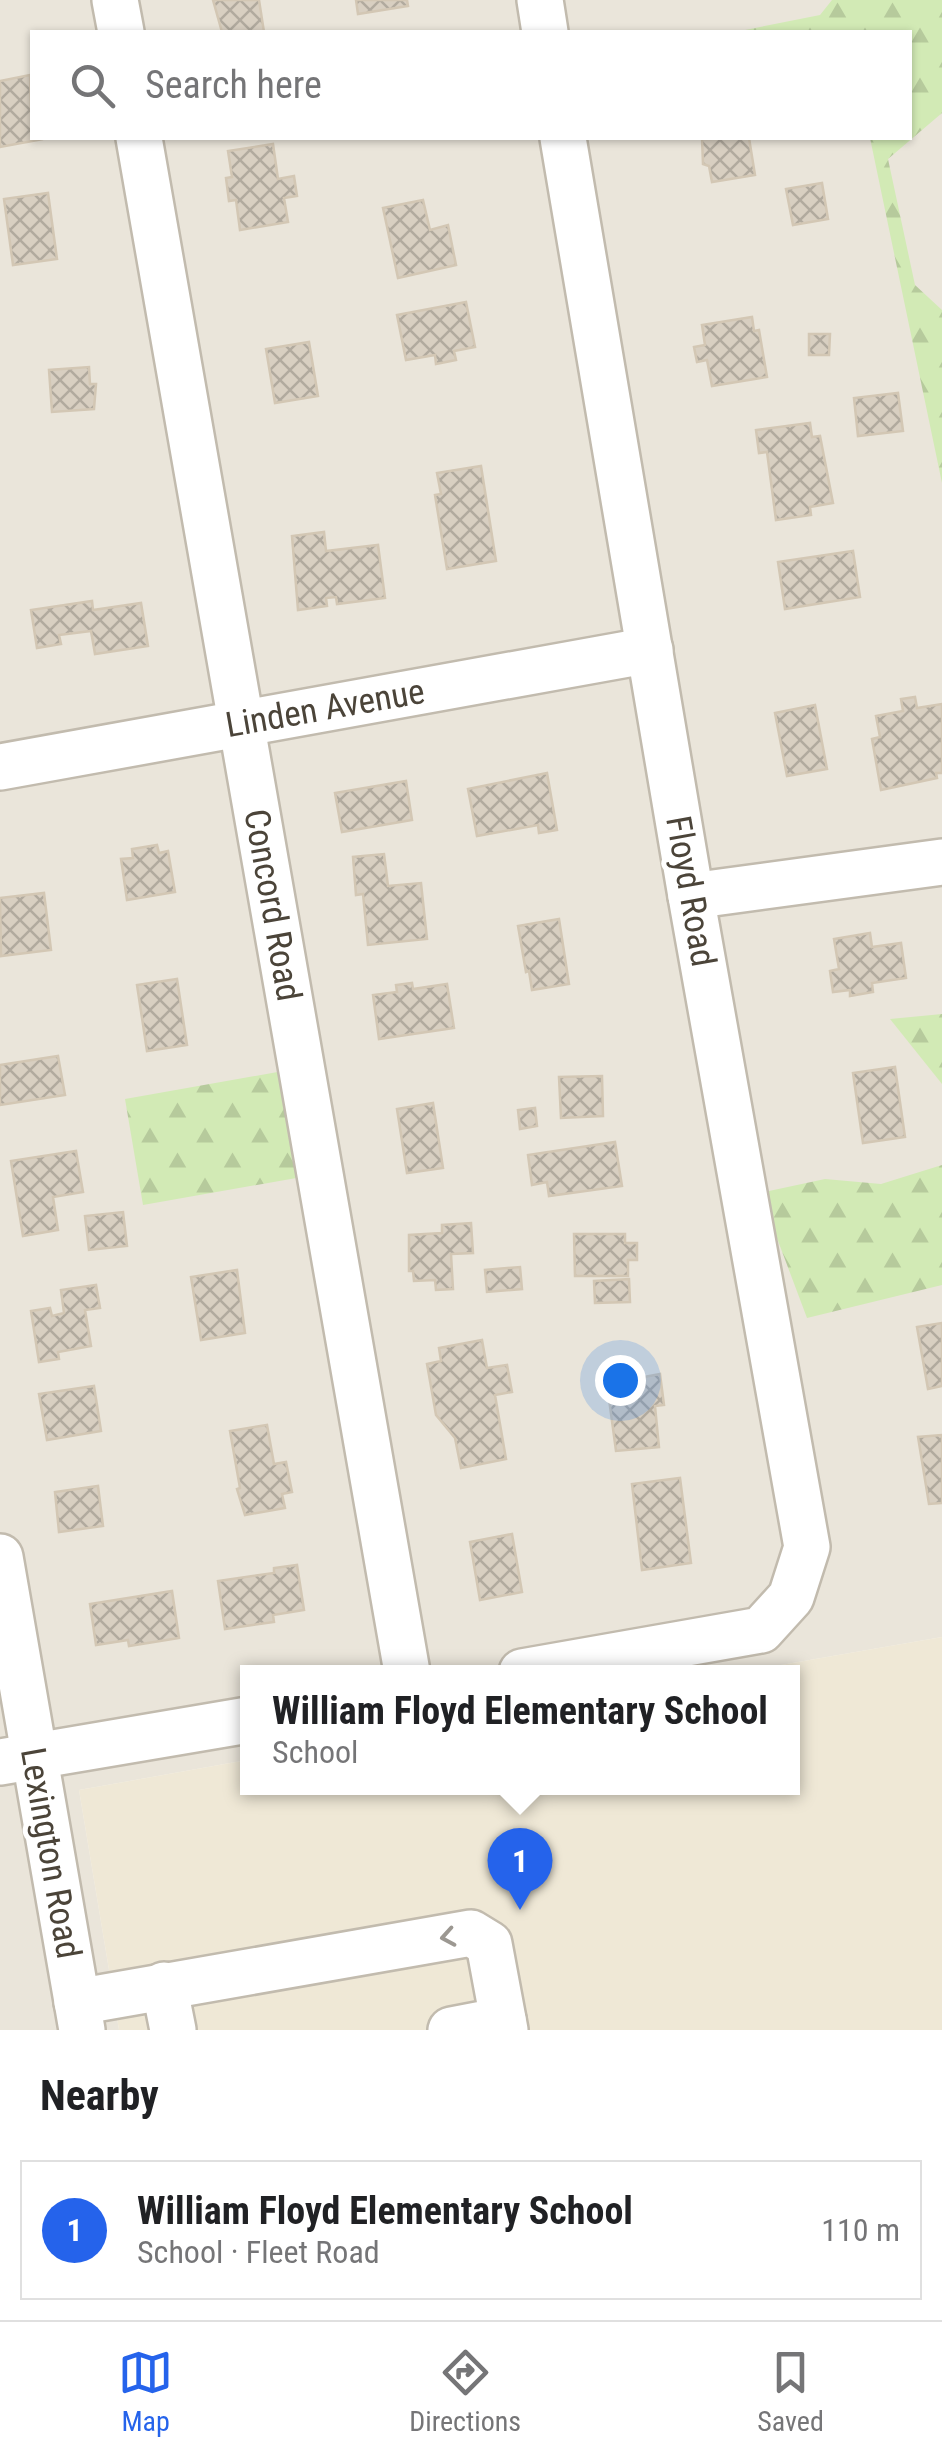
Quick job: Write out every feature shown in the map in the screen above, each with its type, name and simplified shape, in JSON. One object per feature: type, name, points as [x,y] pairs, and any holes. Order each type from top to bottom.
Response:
[{"type":"street","points":[[115,0],[120,30]]},
{"type":"street","points":[[540,0],[545,30]]},
{"type":"street","name":"Concord Road","points":[[139,140],[405,1665]]},
{"type":"street","name":"Floyd Road","points":[[562,1665],[762,1630],[790,1598],[807,1547],[691,896],[563,140]]},
{"type":"street","name":"Linden Avenue","points":[[0,767],[650,650]]},
{"type":"street","points":[[691,896],[942,862]]},
{"type":"street","name":"Lexington Road","points":[[0,1557],[17,1759],[79,2016]]},
{"type":"street","points":[[17,1759],[240,1721]]},
{"type":"street","points":[[79,2016],[164,1985],[471,1932],[489,1944],[504,2025],[451,2030]]},
{"type":"street","points":[[164,1985],[173,2030]]},
{"type":"shaded area","points":[[0,0],[942,0],[942,1637],[781,1665],[240,1665],[240,1761],[79,1790],[119,2030],[0,2030]]},
{"type":"shaded area","points":[[942,1637],[942,2030],[119,2030],[79,1790],[240,1761],[240,1795],[800,1795],[800,1665],[781,1665]]},
{"type":"green space","points":[[832,0],[942,0],[942,113],[912,139],[912,30],[745,30],[820,15]]},
{"type":"green space","points":[[870,140],[910,140],[888,159],[915,285],[942,310],[942,483]]},
{"type":"green space","points":[[942,1014],[942,1084],[890,1019]]},
{"type":"green space","points":[[283,1071],[302,1177],[143,1205],[125,1099]]},
{"type":"green space","points":[[942,1165],[942,1285],[807,1318],[760,1193],[825,1179],[881,1184]]},
{"type":"building","points":[[213,0],[259,0],[264,30],[221,30]]},
{"type":"building","points":[[356,0],[407,0],[408,6],[358,14]]},
{"type":"building","points":[[30,75],[30,140],[38,140],[0,147],[0,81]]},
{"type":"building","points":[[702,140],[749,140],[755,175],[712,182],[709,166],[703,164]]},
{"type":"building","points":[[273,144],[278,179],[294,176],[297,196],[284,198],[288,222],[240,230],[236,200],[229,201],[226,178],[232,177],[228,151]]},
{"type":"building","points":[[822,183],[828,219],[793,225],[786,189]]},
{"type":"building","points":[[48,193],[57,259],[13,265],[4,199]]},
{"type":"building","points":[[423,200],[430,230],[448,225],[456,265],[398,278],[383,208]]},
{"type":"building","points":[[466,302],[475,347],[454,351],[456,360],[436,364],[435,355],[406,360],[397,315]]},
{"type":"building","points":[[752,317],[754,331],[759,330],[767,377],[712,386],[707,360],[697,362],[694,347],[705,345],[702,325]]},
{"type":"building","points":[[809,334],[830,334],[829,355],[809,355]]},
{"type":"building","points":[[309,342],[318,396],[275,403],[266,349]]},
{"type":"building","points":[[89,367],[90,384],[96,384],[94,409],[52,412],[49,370]]},
{"type":"building","points":[[898,393],[903,431],[858,436],[854,398]]},
{"type":"building","points":[[810,423],[812,437],[820,436],[833,503],[810,507],[811,515],[776,520],[767,452],[759,453],[756,430]]},
{"type":"building","points":[[481,466],[496,561],[447,569],[435,495],[441,494],[437,473]]},
{"type":"building","points":[[324,532],[326,551],[378,545],[385,598],[337,604],[336,597],[326,598],[327,606],[298,610],[292,536]]},
{"type":"building","points":[[853,551],[860,597],[785,609],[778,562]]},
{"type":"building","points":[[92,601],[93,610],[141,603],[148,646],[95,654],[91,631],[59,635],[61,644],[37,648],[31,610]]},
{"type":"building","points":[[915,697],[917,708],[942,704],[942,773],[936,773],[937,778],[881,790],[872,739],[880,737],[876,716],[903,711],[901,699]]},
{"type":"building","points":[[815,705],[827,769],[787,776],[775,713]]},
{"type":"building","points":[[547,773],[557,830],[539,833],[538,825],[477,836],[468,789]]},
{"type":"building","points":[[406,781],[412,820],[342,832],[335,793]]},
{"type":"building","points":[[157,845],[159,853],[168,851],[175,892],[127,900],[121,859],[133,858],[132,849]]},
{"type":"building","points":[[384,854],[388,886],[421,883],[427,939],[368,945],[363,894],[356,895],[353,857]]},
{"type":"building","points":[[44,893],[51,950],[1,956],[0,898]]},
{"type":"building","points":[[559,919],[569,984],[532,990],[518,926]]},
{"type":"building","points":[[870,933],[872,947],[901,943],[906,978],[872,983],[873,992],[850,996],[850,990],[833,992],[830,971],[839,969],[834,939]]},
{"type":"building","points":[[177,979],[187,1045],[147,1051],[137,985]]},
{"type":"building","points":[[412,983],[413,989],[447,984],[454,1028],[379,1039],[373,995],[397,992],[396,985]]},
{"type":"building","points":[[58,1056],[65,1095],[0,1105],[0,1065]]},
{"type":"building","points":[[895,1067],[905,1137],[863,1143],[853,1073]]},
{"type":"building","points":[[602,1076],[603,1116],[561,1118],[559,1077]]},
{"type":"building","points":[[433,1103],[443,1168],[407,1173],[397,1109]]},
{"type":"building","points":[[535,1108],[537,1126],[520,1129],[518,1110]]},
{"type":"building","points":[[615,1142],[622,1186],[549,1196],[547,1182],[532,1185],[528,1155]]},
{"type":"building","points":[[76,1151],[83,1192],[53,1197],[58,1230],[23,1236],[11,1161]]},
{"type":"building","points":[[123,1212],[127,1246],[89,1250],[85,1216]]},
{"type":"building","points":[[471,1223],[473,1253],[451,1254],[453,1289],[436,1290],[435,1280],[414,1281],[413,1271],[409,1271],[409,1235],[442,1233],[442,1225]]},
{"type":"building","points":[[574,1234],[625,1234],[625,1243],[637,1243],[637,1260],[628,1260],[628,1276],[575,1276]]},
{"type":"building","points":[[520,1267],[522,1289],[487,1292],[485,1270]]},
{"type":"building","points":[[237,1270],[245,1333],[201,1340],[191,1277]]},
{"type":"building","points":[[629,1279],[630,1302],[595,1303],[594,1281]]},
{"type":"building","points":[[96,1285],[100,1308],[85,1310],[91,1346],[58,1352],[59,1359],[39,1362],[31,1311],[50,1308],[52,1316],[64,1313],[61,1290]]},
{"type":"building","points":[[942,1323],[942,1386],[928,1389],[917,1327]]},
{"type":"building","points":[[482,1340],[487,1368],[507,1365],[512,1392],[495,1395],[506,1459],[461,1468],[455,1438],[436,1415],[427,1364],[441,1361],[439,1348]]},
{"type":"building","points":[[660,1374],[664,1405],[655,1406],[659,1447],[616,1451],[607,1384]]},
{"type":"building","points":[[94,1386],[101,1431],[47,1440],[39,1394]]},
{"type":"building","points":[[267,1425],[274,1464],[286,1462],[292,1492],[282,1494],[285,1508],[245,1515],[237,1489],[240,1488],[230,1431]]},
{"type":"building","points":[[942,1435],[942,1503],[929,1504],[918,1437]]},
{"type":"building","points":[[680,1478],[691,1563],[642,1570],[632,1484]]},
{"type":"building","points":[[98,1486],[103,1526],[59,1532],[55,1492]]},
{"type":"building","points":[[512,1534],[522,1592],[480,1600],[470,1542]]},
{"type":"building","points":[[297,1565],[304,1610],[273,1615],[274,1622],[225,1629],[218,1581],[274,1573],[274,1568]]},
{"type":"building","points":[[172,1591],[179,1638],[129,1646],[128,1640],[96,1645],[90,1604]]},
{"type":"place","name":"William Floyd Elementary School","points":[[520,1910]]}]
